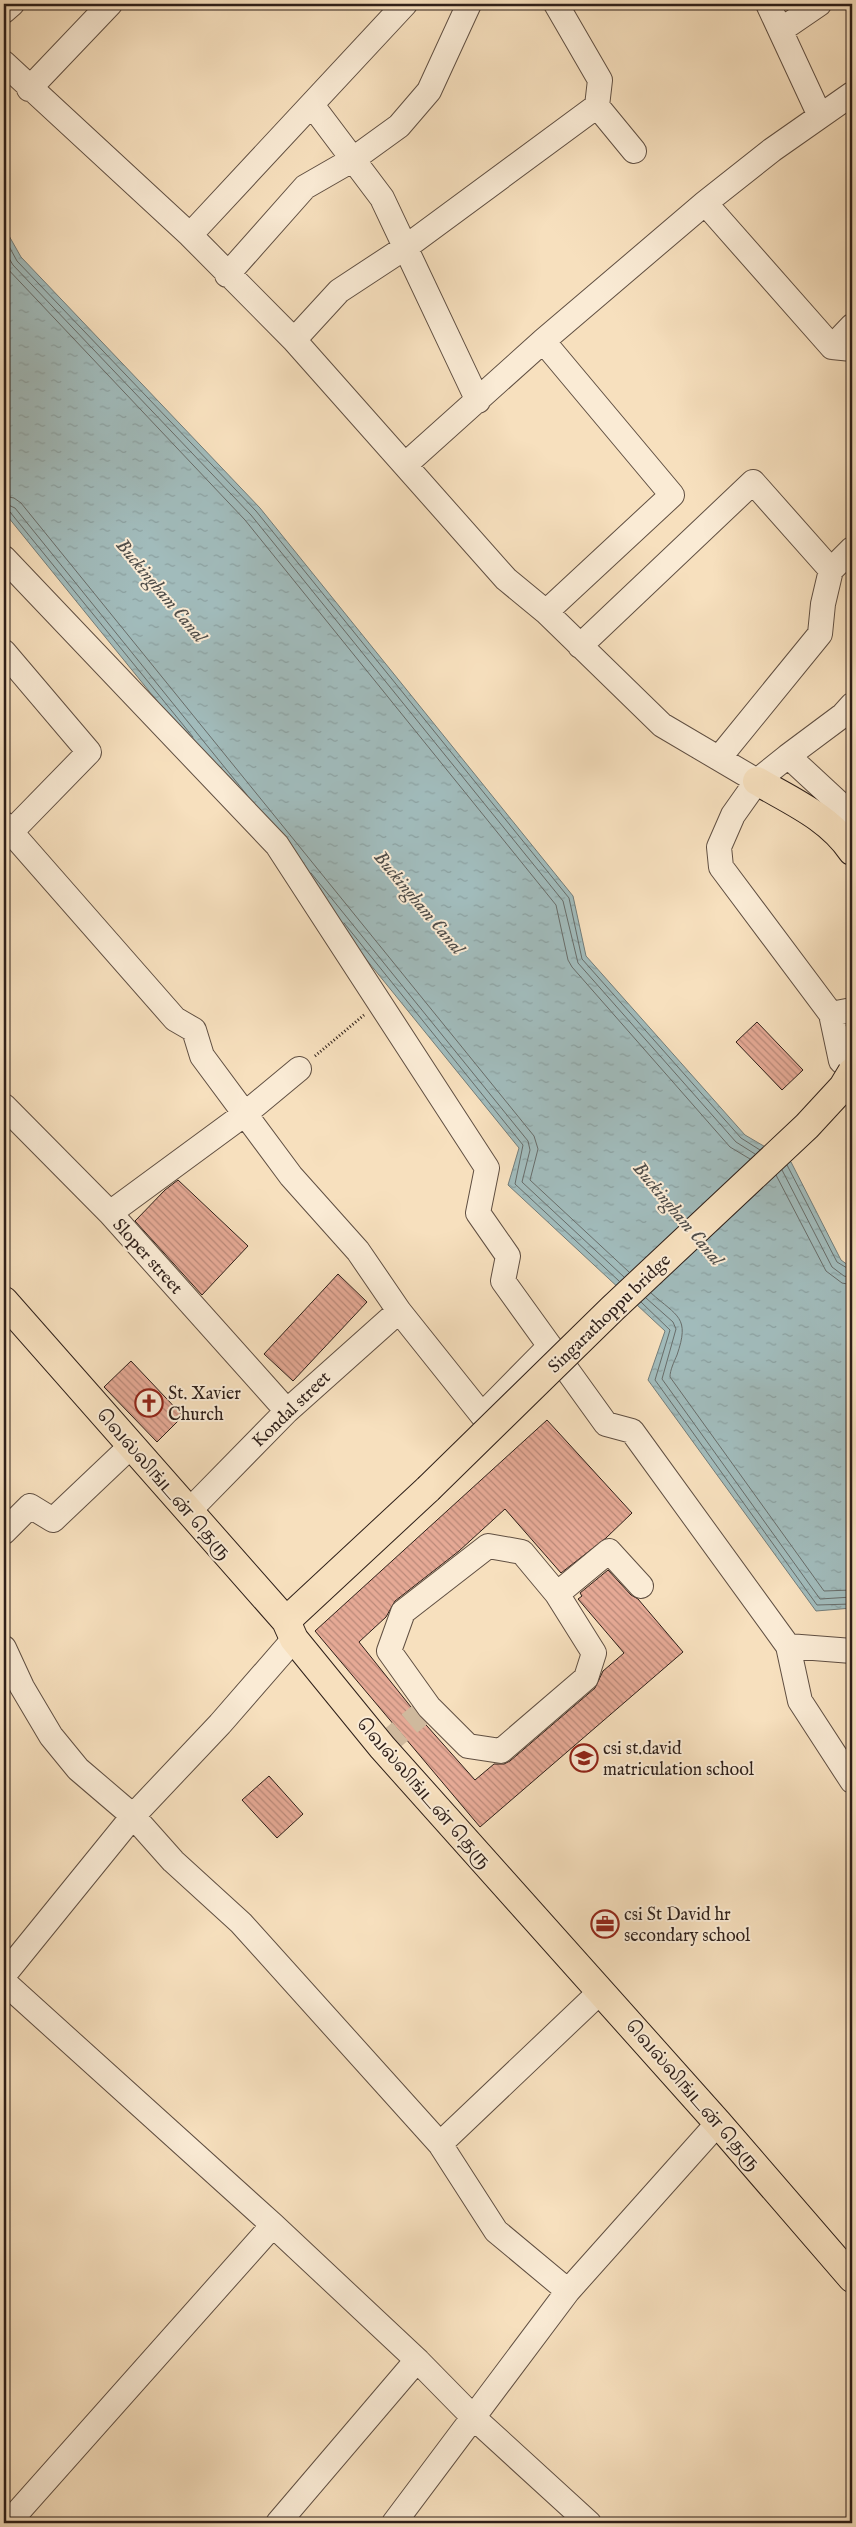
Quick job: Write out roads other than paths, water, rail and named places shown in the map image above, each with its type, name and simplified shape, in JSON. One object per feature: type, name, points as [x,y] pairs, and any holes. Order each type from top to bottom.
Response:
[{"type":"main road","points":[[757,781],[819,817],[850,838]]},
{"type":"main road","name":"Singarathoppu bridge","points":[[290,1630],[428,1489],[612,1309],[807,1126],[843,1087],[852,1071]]},
{"type":"main road","name":"வெல்லிங்டன் தெரு","points":[[4,1301],[290,1630],[382,1747],[722,2127],[852,2278]]},
{"type":"street","points":[[4,11],[12,4]]},
{"type":"street","points":[[29,89],[110,4]]},
{"type":"street","points":[[190,235],[405,4]]},
{"type":"street","points":[[227,275],[305,187],[352,160],[399,126],[429,91],[469,4]]},
{"type":"street","points":[[556,4],[600,80],[597,106],[634,151]]},
{"type":"street","points":[[768,4],[820,116]]},
{"type":"street","points":[[781,30],[819,4]]},
{"type":"street","points":[[4,63],[29,89],[190,235],[227,275],[294,340],[406,464],[506,579],[546,612],[662,724],[757,781]]},
{"type":"street","points":[[406,464],[543,341],[706,203],[772,150],[852,94]]},
{"type":"street","points":[[312,105],[382,198],[478,401]]},
{"type":"street","points":[[294,340],[339,291],[406,247],[597,106]]},
{"type":"street","points":[[706,203],[842,348],[852,326]]},
{"type":"street","points":[[543,341],[672,495],[546,612]]},
{"type":"street","points":[[580,646],[753,482],[831,570]]},
{"type":"street","points":[[719,758],[820,634],[823,604],[831,570],[852,549]]},
{"type":"street","points":[[4,558],[276,845],[487,1168],[478,1213],[508,1256],[504,1281],[606,1424],[632,1430],[788,1646],[800,1701],[852,1781]]},
{"type":"street","points":[[4,652],[89,752],[7,828],[175,1019],[194,1030],[202,1056],[292,1176],[358,1251],[399,1310],[482,1415],[550,1346]]},
{"type":"street","points":[[852,705],[843,715],[757,781],[733,815],[720,847],[721,867],[842,1012],[841,1061],[852,1071]]},
{"type":"street","points":[[788,756],[841,805],[850,838]]},
{"type":"street","points":[[110,1213],[246,1113],[299,1069]]},
{"type":"street","name":"Sloper street","points":[[4,1106],[110,1213],[287,1411]]},
{"type":"street","name":"Kondal street","points":[[188,1512],[287,1411],[399,1310]]},
{"type":"street","points":[[4,1532],[30,1506],[53,1520],[130,1446]]},
{"type":"street","points":[[488,1546],[522,1552],[556,1594],[594,1653],[586,1678],[501,1752],[468,1746],[429,1707],[389,1651],[403,1612],[488,1546]]},
{"type":"street","points":[[556,1594],[609,1551],[641,1586]]},
{"type":"street","points":[[4,1975],[133,1816],[220,1724],[290,1630]]},
{"type":"street","points":[[788,1646],[852,1651]]},
{"type":"street","points":[[4,1648],[22,1687],[51,1736],[78,1769],[133,1816],[173,1861],[241,1922],[440,2144],[496,2231],[568,2291]]},
{"type":"street","points":[[4,1982],[273,2225],[416,2360],[474,2418],[589,2523]]},
{"type":"street","points":[[440,2144],[601,1992]]},
{"type":"street","points":[[394,2523],[568,2291],[722,2127]]},
{"type":"street","points":[[8,2523],[273,2225]]},
{"type":"street","points":[[278,2523],[416,2360]]},
{"type":"water","name":"Buckingham Canal","points":[[4,227],[21,257],[260,508],[573,896],[586,956],[745,1135],[791,1162],[841,1260],[852,1268],[852,1608],[816,1611],[648,1380],[665,1331],[508,1185],[519,1148],[4,512]]},
{"type":"tunnel","points":[[382,1747],[429,1707]]},
{"type":"place","name":"St. Xavier Church","points":[[149,1403]]},
{"type":"place","name":"csi st.david matriculation school","points":[[584,1758]]},
{"type":"place","name":"csi St David hr secondary school","points":[[605,1924]]}]
